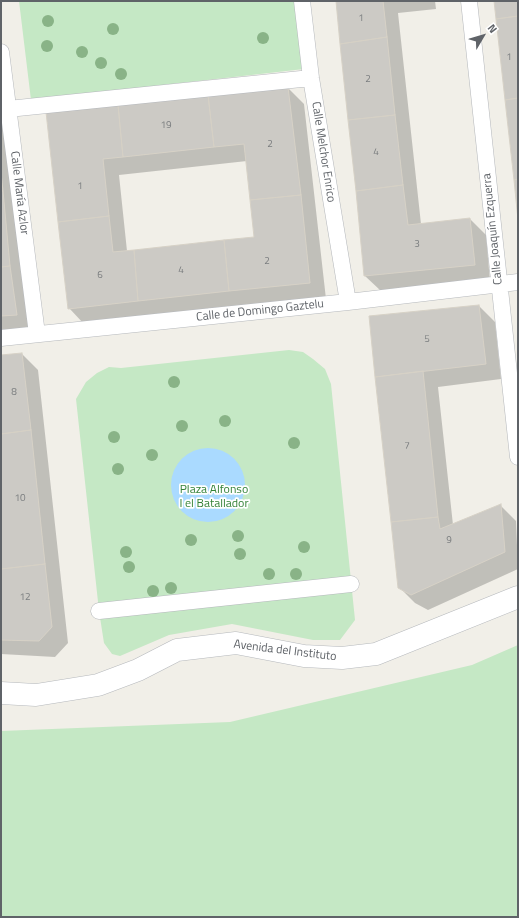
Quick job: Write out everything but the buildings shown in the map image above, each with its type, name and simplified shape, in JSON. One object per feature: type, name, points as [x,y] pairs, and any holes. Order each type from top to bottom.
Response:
[{"type":"street","name":"Calle Melchor Enrico","points":[[302,1],[311,78],[348,302]]},
{"type":"street","name":"Calle Joaquín Ezquerra","points":[[469,1],[518,457]]},
{"type":"street","name":"Calle María Azlor","points":[[1,52],[37,334]]},
{"type":"street","points":[[8,109],[311,78]]},
{"type":"street","name":"Calle de Domingo Gaztelu","points":[[1,338],[348,302],[518,282]]},
{"type":"street","points":[[99,611],[351,584]]},
{"type":"street","name":"Avenida del Instituto","points":[[1,693],[36,695],[98,685],[138,670],[178,650],[236,643],[304,656],[342,658],[376,654],[518,597]]},
{"type":"green space","points":[[19,1],[295,1],[304,69],[31,100]]},
{"type":"green space","name":"Plaza Alfonso I el Batallador","points":[[289,350],[303,352],[313,359],[325,369],[331,384],[355,620],[340,640],[313,640],[232,624],[169,635],[120,656],[112,654],[104,643],[99,611],[76,399],[86,382],[97,373],[109,367],[121,368]]},
{"type":"green space","points":[[518,645],[518,917],[1,917],[1,731],[230,722],[472,665]]},
{"type":"water","points":[[208,448],[222,451],[234,459],[242,471],[245,485],[242,499],[234,511],[222,519],[208,522],[194,519],[182,511],[174,499],[171,485],[174,471],[182,459],[194,451]]}]
